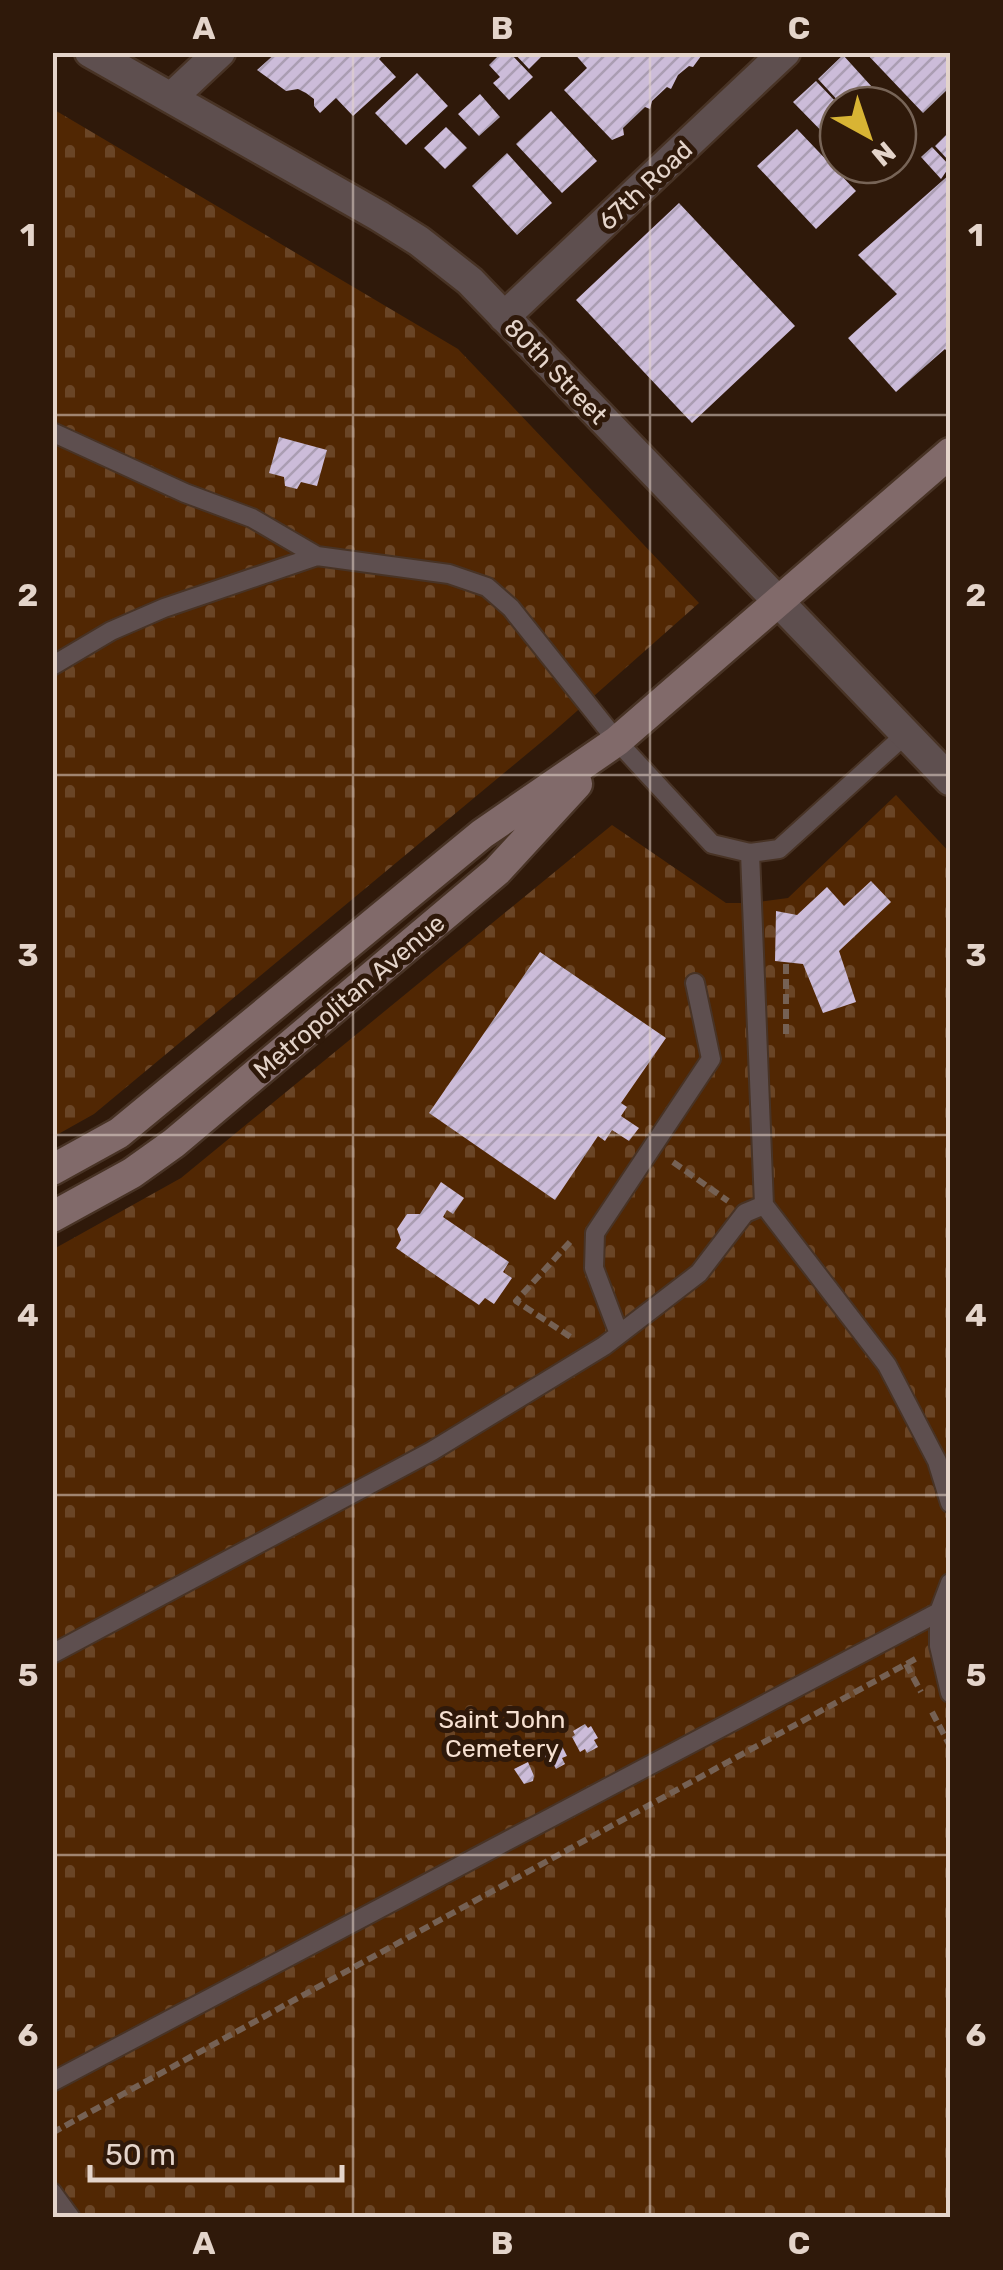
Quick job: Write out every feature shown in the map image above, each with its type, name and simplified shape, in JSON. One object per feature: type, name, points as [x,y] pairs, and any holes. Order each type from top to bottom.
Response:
[{"type":"main road","name":"Metropolitan Avenue","points":[[52,1170],[119,1133],[482,834],[616,741],[950,453]]},
{"type":"main road","name":"Metropolitan Avenue","points":[[52,1217],[132,1173],[174,1143],[369,980],[496,871],[616,741]]},
{"type":"street","name":"80th Street","points":[[90,52],[419,242],[470,281],[950,780]]},
{"type":"street","points":[[171,98],[220,52]]},
{"type":"street","name":"67th Road","points":[[504,317],[786,52]]},
{"type":"lane","points":[[52,432],[185,493],[252,518],[317,556],[449,574],[488,587],[511,608],[616,741],[712,844],[750,853],[778,850],[906,734]]},
{"type":"lane","points":[[52,666],[112,631],[164,608],[317,556]]},
{"type":"lane","points":[[750,853],[764,1205],[887,1365],[937,1461],[950,1503]]},
{"type":"lane","points":[[619,1334],[594,1268],[595,1233],[711,1059],[695,982]]},
{"type":"lane","points":[[52,1654],[432,1452],[619,1334],[698,1273],[745,1213],[764,1205]]},
{"type":"lane","points":[[950,1583],[939,1612],[939,1646],[950,1693]]},
{"type":"lane","points":[[52,2082],[939,1612]]},
{"type":"lane","points":[[52,2192],[72,2218]]},
{"type":"path","points":[[786,961],[786,1052]]},
{"type":"path","points":[[652,1147],[745,1213]]},
{"type":"path","points":[[52,2133],[939,1646]]},
{"type":"green space","points":[[53,109],[458,349],[699,603],[551,734],[94,1114],[53,1137]]},
{"type":"green space","name":"Saint John Cemetery","points":[[896,795],[950,853],[950,2217],[53,2217],[52,1250],[181,1178],[612,825],[726,903],[752,903],[788,898]]},
{"type":"building","points":[[277,52],[386,52],[379,59],[396,77],[353,116],[336,98],[320,113],[314,99],[306,93],[298,89],[286,91],[257,70]]},
{"type":"building","points":[[502,52],[509,52],[533,77],[509,100],[493,83],[500,77],[489,65]]},
{"type":"building","points":[[513,52],[546,52],[529,69]]},
{"type":"building","points":[[573,52],[704,52],[693,67],[678,75],[671,89],[667,87],[652,101],[650,109],[645,107],[623,128],[624,135],[612,140],[564,90],[587,68]]},
{"type":"building","points":[[865,52],[950,52],[950,87],[923,113],[918,108],[918,85],[896,85]]},
{"type":"building","points":[[843,55],[870,85],[824,85],[818,79]]},
{"type":"building","points":[[417,73],[448,106],[406,145],[375,113]]},
{"type":"building","points":[[816,81],[820,85],[818,128],[793,102]]},
{"type":"building","points":[[480,94],[500,117],[479,136],[458,114]]},
{"type":"building","points":[[551,111],[597,161],[562,193],[516,144]]},
{"type":"building","points":[[446,127],[467,148],[445,169],[424,148]]},
{"type":"building","points":[[797,129],[818,151],[818,185],[850,185],[856,191],[816,229],[757,166]]},
{"type":"building","points":[[950,131],[950,162],[935,146]]},
{"type":"building","points":[[932,147],[950,166],[941,179],[921,157]]},
{"type":"building","points":[[507,153],[552,203],[517,235],[472,186]]},
{"type":"building","points":[[950,174],[950,355],[945,349],[896,392],[848,338],[897,294],[858,255]]},
{"type":"building","points":[[679,203],[795,326],[692,423],[576,300]]},
{"type":"building","points":[[279,437],[327,450],[317,486],[301,482],[297,489],[285,486],[284,477],[269,473]]},
{"type":"building","points":[[871,881],[891,902],[839,951],[856,1002],[823,1013],[803,964],[775,961],[776,911],[797,915],[827,887],[844,906]]},
{"type":"building","points":[[540,952],[666,1038],[621,1103],[627,1107],[621,1116],[639,1128],[629,1141],[612,1130],[605,1141],[598,1136],[555,1200],[429,1113]]},
{"type":"building","points":[[441,1182],[464,1198],[453,1214],[447,1210],[443,1217],[509,1262],[503,1272],[512,1278],[494,1304],[485,1298],[479,1305],[396,1248],[401,1240],[397,1229],[407,1214],[420,1214]]},
{"type":"building","points":[[585,1724],[591,1726],[598,1738],[594,1740],[598,1747],[587,1753],[585,1749],[580,1752],[572,1737],[573,1731]]},
{"type":"building","points":[[559,1740],[567,1756],[562,1758],[565,1764],[556,1769],[554,1765],[550,1767],[541,1750]]},
{"type":"building","points":[[528,1762],[534,1776],[533,1781],[524,1784],[514,1769]]}]
